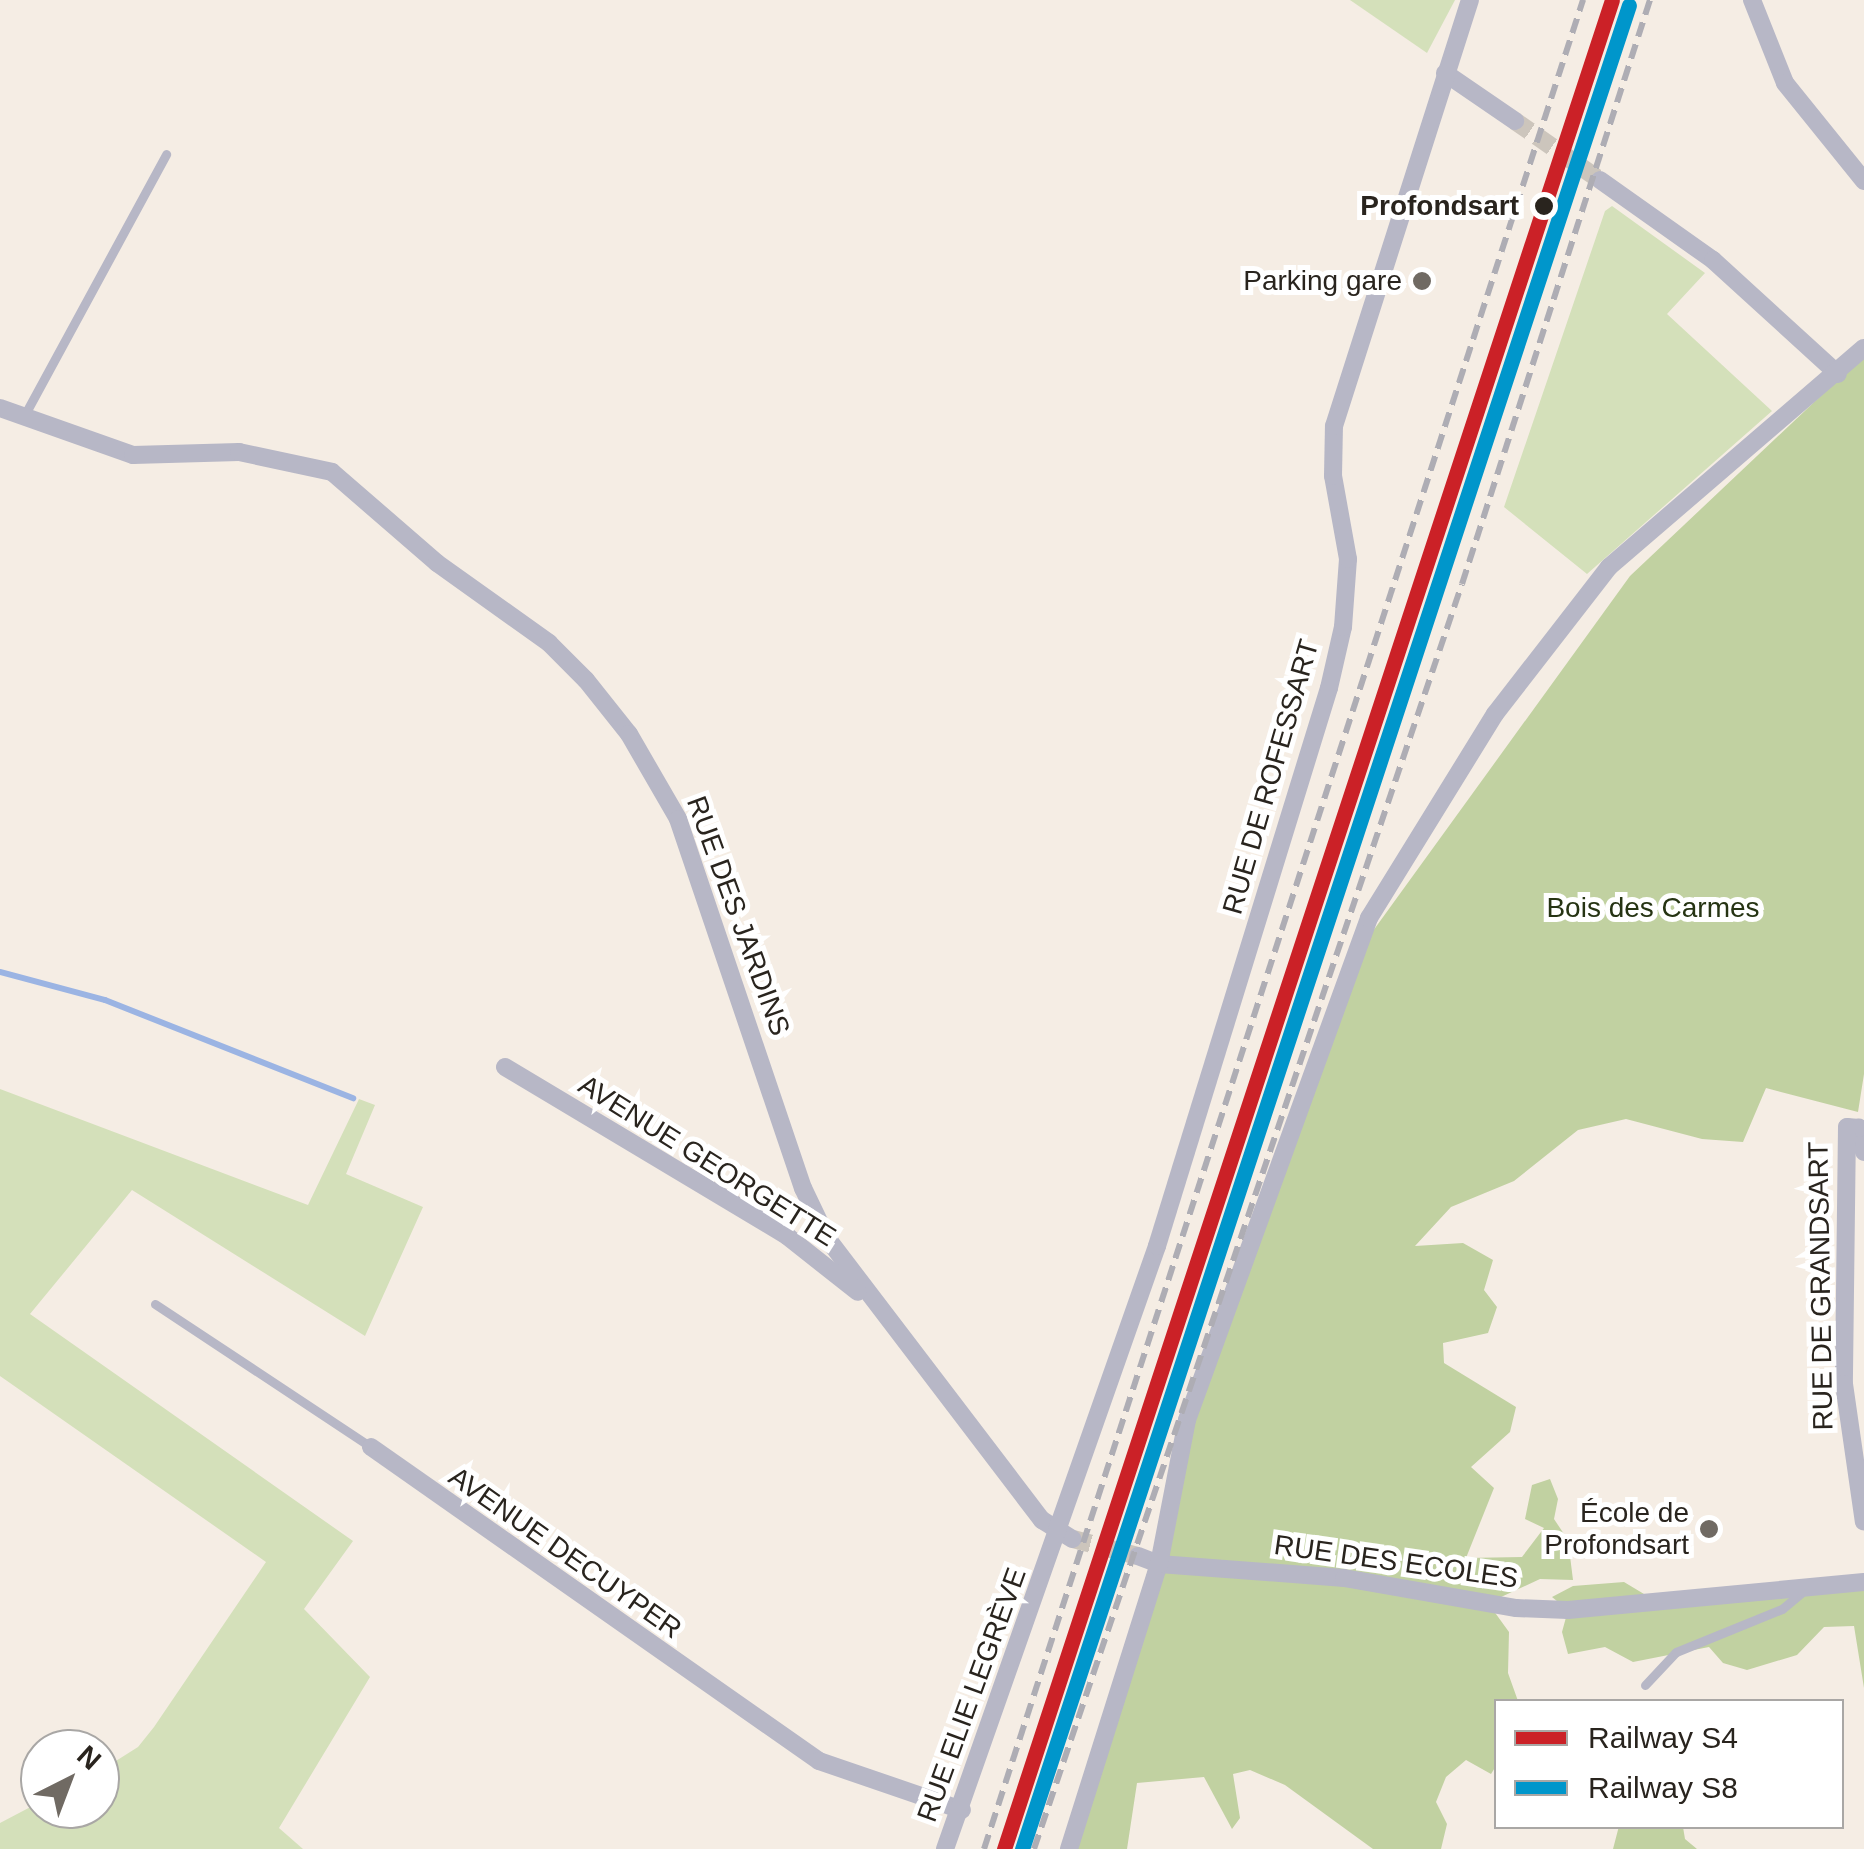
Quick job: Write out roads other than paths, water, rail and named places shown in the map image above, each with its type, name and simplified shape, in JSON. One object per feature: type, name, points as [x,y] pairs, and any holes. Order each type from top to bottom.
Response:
[{"type":"street","name":"RUE DE ROFESSART","points":[[1050,1559],[1066,1536],[1329,688],[1343,627],[1348,559],[1333,476],[1334,426],[1470,0]]},
{"type":"street","points":[[1752,0],[1786,83],[1864,181]]},
{"type":"street","points":[[1445,73],[1515,122]]},
{"type":"street","points":[[1600,180],[1713,260],[1838,374]]},
{"type":"street","points":[[1070,1849],[1159,1564],[1187,1420],[1211,1346],[1341,984],[1390,880],[1495,714],[1609,567],[1864,348]]},
{"type":"street","name":"RUE DES JARDINS","points":[[0,408],[133,455],[239,452],[332,472],[437,563],[549,643],[586,680],[629,734],[678,819],[802,1188],[827,1238],[876,1307],[1066,1536]]},
{"type":"street","name":"AVENUE GEORGETTE","points":[[505,1067],[787,1236],[876,1307]]},
{"type":"street","name":"RUE DE GRANDSART","points":[[1862,1142],[1848,1126],[1844,1384],[1864,1522]]},
{"type":"street","name":"AVENUE DECUYPER","points":[[371,1446],[820,1761],[962,1810]]},
{"type":"street","name":"RUE DES ECOLES","points":[[1138,1556],[1159,1564],[1344,1578],[1516,1608],[1568,1610],[1864,1582]]},
{"type":"street","name":"RUE ELIE LEGRÈVE","points":[[945,1849],[1050,1559]]},
{"type":"lane","points":[[23,418],[166,154]]},
{"type":"lane","name":"AVENUE DECUYPER","points":[[156,1304],[371,1446]]},
{"type":"lane","points":[[1645,1686],[1676,1652],[1782,1609],[1807,1588]]},
{"type":"waterway","points":[[0,972],[105,1000],[353,1098]]},
{"type":"tunnel","points":[[1515,121],[1600,180]]},
{"type":"tunnel","points":[[1073,1539],[1138,1556]]},
{"type":"railway","points":[[984,1849],[1583,0]]},
{"type":"railway","points":[[1034,1849],[1462,584],[1650,0]]},
{"type":"rail line","name":"S4","points":[[1004,1849],[1612,0]]},
{"type":"rail line","name":"S8","points":[[1022,1849],[1629,5]]},
{"type":"place","name":"Profondsart","points":[[1544,206]]},
{"type":"place","name":"Parking gare","points":[[1422,281]]},
{"type":"place","name":"École de Profondsart","points":[[1709,1529]]},
{"type":"park label","name":"Bois des Carmes","points":[[1653,908]]}]
